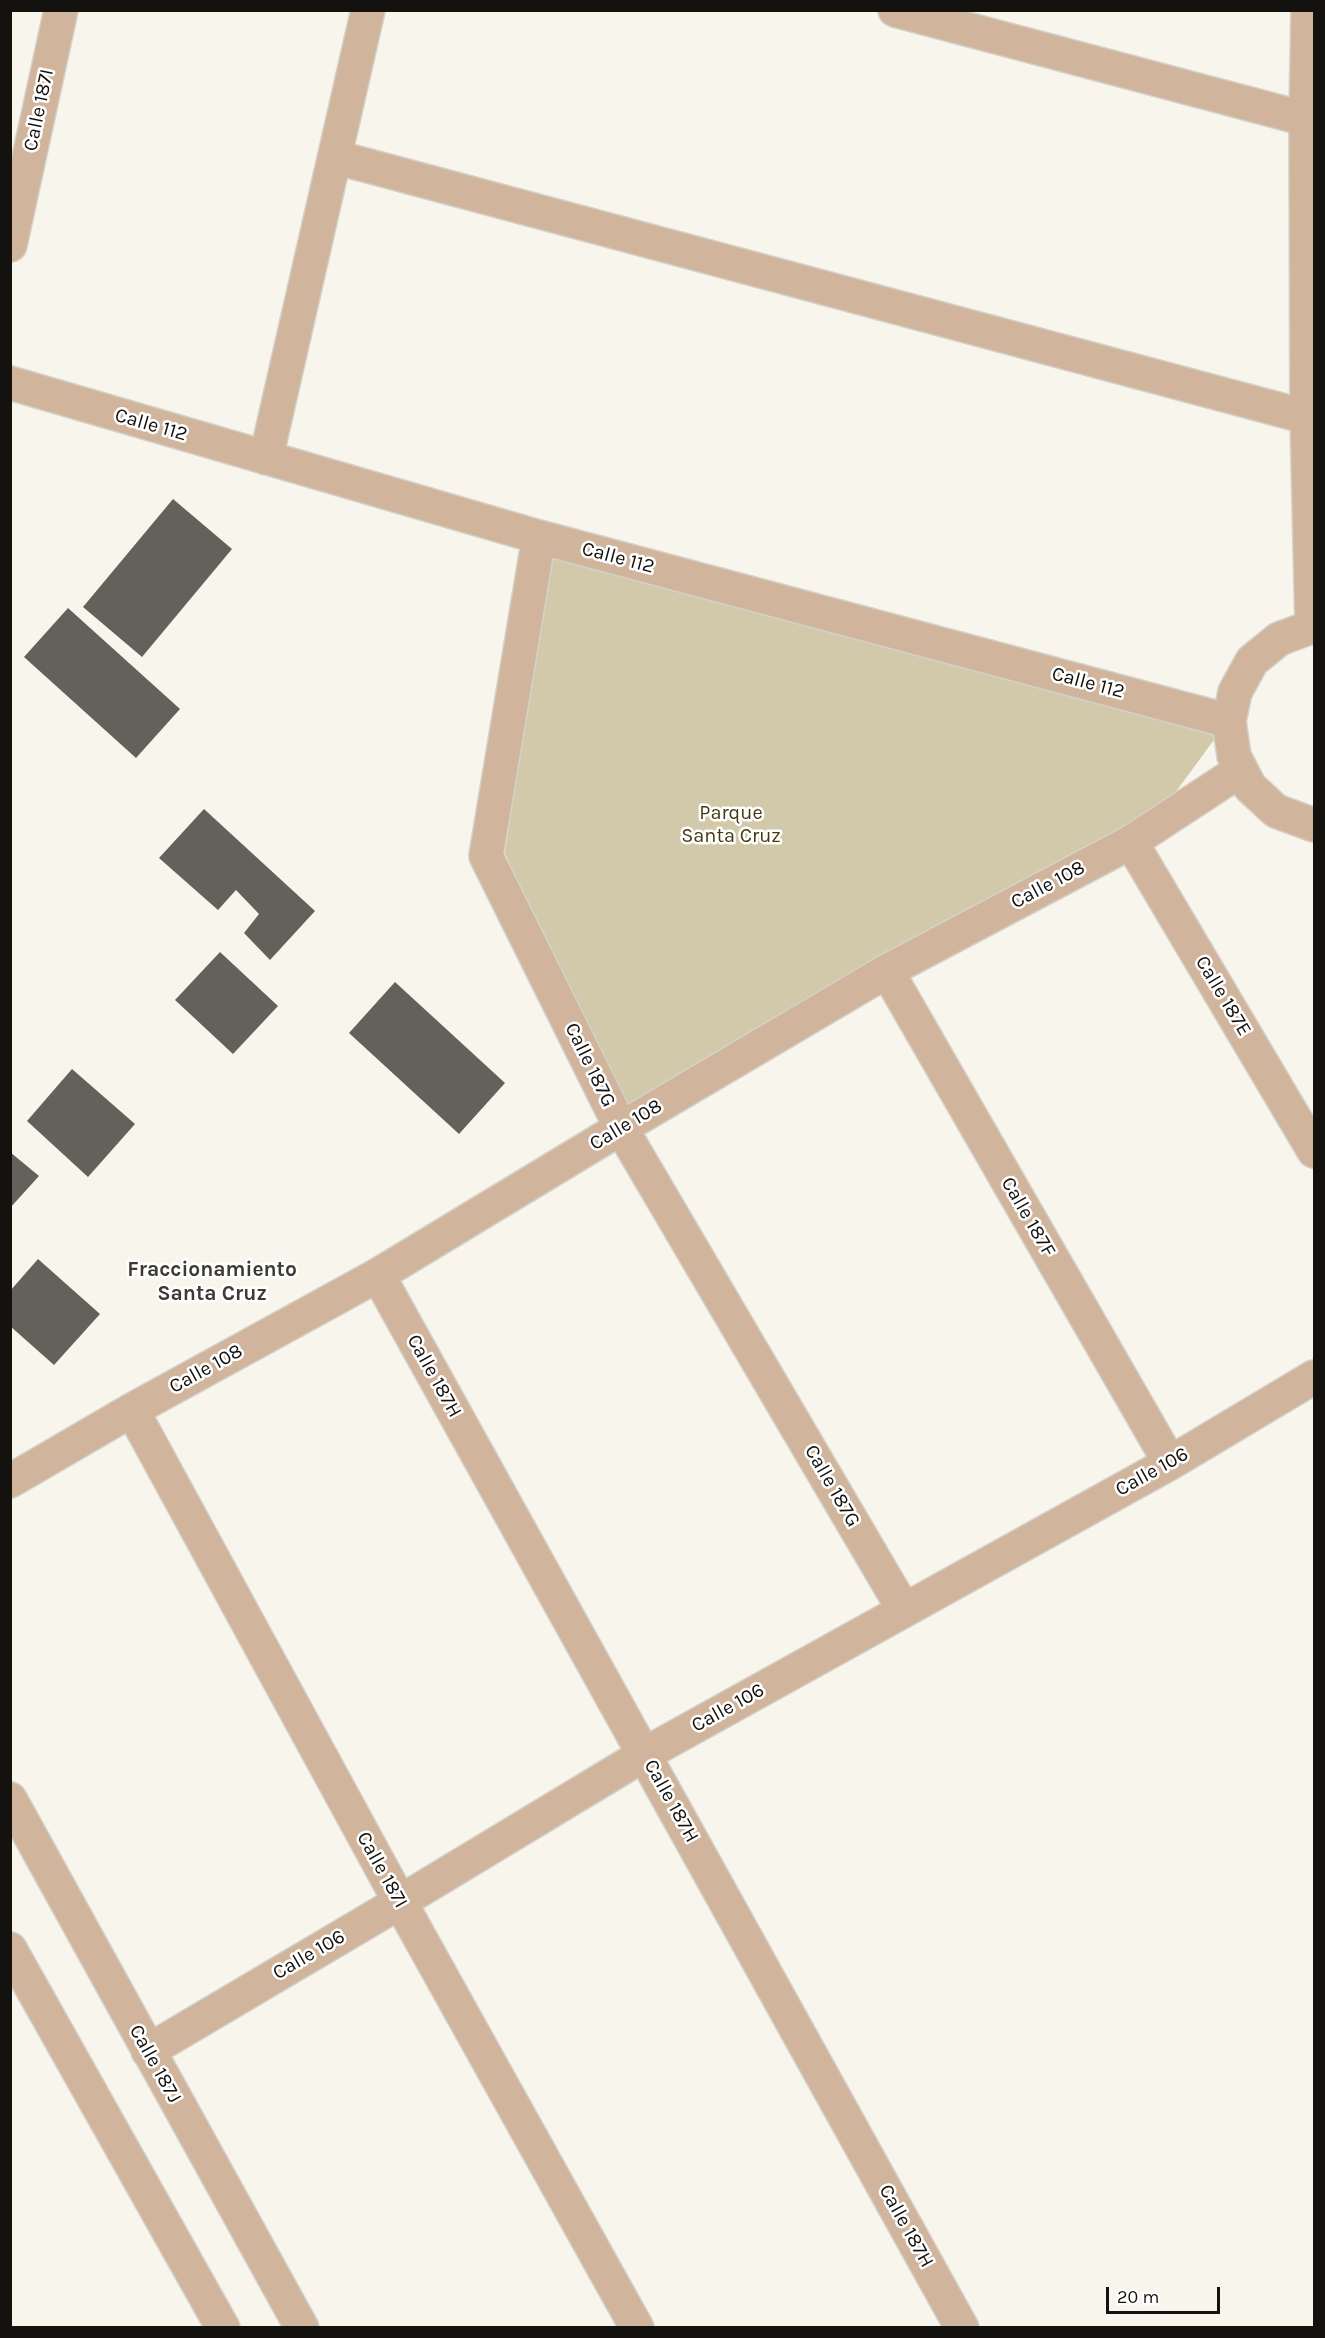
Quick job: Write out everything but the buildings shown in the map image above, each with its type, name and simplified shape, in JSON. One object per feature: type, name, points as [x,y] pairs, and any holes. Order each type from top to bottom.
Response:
[{"type":"street","name":"Calle 187I","points":[[10,245],[61,10]]},
{"type":"street","points":[[266,458],[368,10]]},
{"type":"street","points":[[895,10],[1306,119]]},
{"type":"street","points":[[1308,10],[1307,417],[1313,626],[1279,639],[1252,661],[1235,692],[1229,721],[1234,756],[1250,787],[1276,811],[1314,825]]},
{"type":"street","points":[[335,157],[1307,417]]},
{"type":"street","name":"Calle 112","points":[[10,383],[539,537],[1229,721]]},
{"type":"street","name":"Calle 187G","points":[[539,537],[486,856],[621,1128],[904,1610]]},
{"type":"street","name":"Calle 108","points":[[10,1481],[132,1410],[378,1275],[886,971],[1131,842],[1241,770]]},
{"type":"street","name":"Calle 187E","points":[[1131,842],[1314,1151]]},
{"type":"street","name":"Calle 187F","points":[[886,971],[1170,1462]]},
{"type":"street","name":"Calle 187H","points":[[378,1275],[962,2328]]},
{"type":"street","name":"Calle 106","points":[[148,2051],[645,1754],[1170,1462],[1314,1377]]},
{"type":"street","name":"Calle 187I","points":[[132,1410],[400,1902],[637,2328]]},
{"type":"street","name":"Calle 187J","points":[[10,1799],[302,2328]]},
{"type":"street","points":[[10,1949],[223,2328]]},
{"type":"green space","name":"Parque Santa Cruz","points":[[550,553],[1222,729],[1133,850],[627,1132],[505,853]]},
{"type":"district","name":"Fraccionamiento Santa Cruz","points":[[212,1282]]}]
